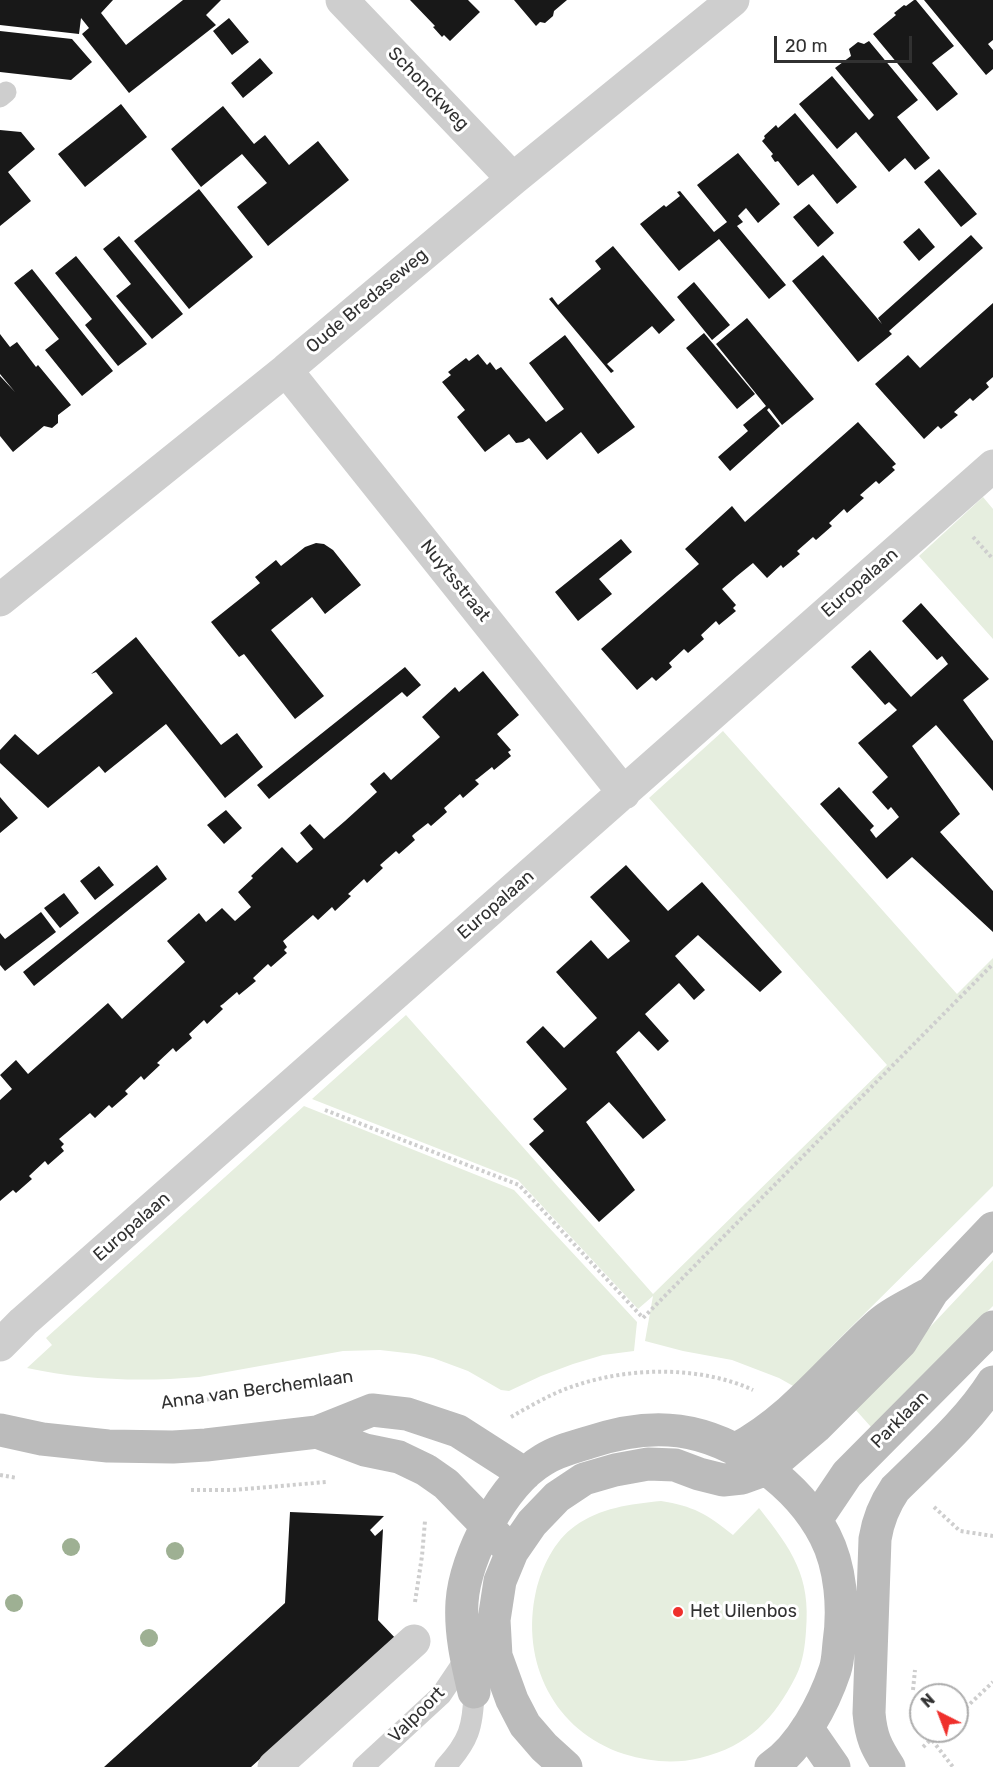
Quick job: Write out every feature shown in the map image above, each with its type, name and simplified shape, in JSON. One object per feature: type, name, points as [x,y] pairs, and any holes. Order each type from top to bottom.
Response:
[{"type":"street","name":"Schonckweg","points":[[342,0],[513,179]]},
{"type":"street","name":"Oude Bredaseweg","points":[[0,600],[286,370],[513,179],[733,0]]},
{"type":"street","name":"Nuytsstraat","points":[[286,370],[624,793]]},
{"type":"street","name":"Europalaan","points":[[0,1345],[23,1322],[993,466]]},
{"type":"street","points":[[566,1767],[525,1725],[512,1700],[496,1656],[494,1620],[500,1581],[512,1552],[532,1523],[556,1497],[584,1479],[615,1470],[648,1464],[675,1465],[723,1480],[742,1478],[767,1469],[816,1427],[901,1342],[933,1291],[993,1228]]},
{"type":"street","points":[[736,1449],[755,1439],[793,1409],[881,1322],[933,1291]]},
{"type":"street","name":"Parklaan","points":[[816,1520],[848,1473],[993,1327]]},
{"type":"street","points":[[889,1767],[876,1747],[871,1733],[869,1713],[875,1539],[879,1519],[895,1490],[960,1425],[993,1382]]},
{"type":"street","points":[[0,1430],[42,1439],[108,1446],[206,1445],[317,1432],[372,1410],[406,1414],[458,1431],[525,1474]]},
{"type":"street","points":[[474,1692],[462,1627],[462,1600],[470,1565],[487,1526],[503,1499],[525,1474],[543,1460],[603,1437],[648,1430],[679,1431],[707,1438],[736,1449],[767,1469],[792,1492],[816,1520],[826,1538],[834,1561],[841,1595],[841,1633],[836,1667],[824,1699],[791,1749],[771,1767]]},
{"type":"street","points":[[317,1432],[364,1450],[399,1457],[426,1470],[446,1484],[512,1552]]},
{"type":"street","points":[[274,1767],[414,1641]]},
{"type":"street","points":[[807,1728],[834,1767]]},
{"type":"lane","name":"Valpoort","points":[[363,1767],[441,1695],[466,1658]]},
{"type":"lane","points":[[445,1767],[458,1754],[465,1741],[473,1718],[474,1692]]},
{"type":"path","points":[[282,1094],[519,1185],[643,1318],[993,964]]},
{"type":"path","name":"Anna van Berchemlaan","points":[[163,1403],[198,1401],[333,1379]]},
{"type":"path","points":[[934,1506],[960,1532],[993,1536]]},
{"type":"path","points":[[969,1705],[993,1682]]},
{"type":"path","points":[[936,1743],[953,1767]]},
{"type":"green space","points":[[983,497],[993,509],[993,639],[919,556]]},
{"type":"green space","points":[[723,731],[957,994],[993,958],[993,1186],[832,1346],[795,1387],[779,1378],[732,1360],[645,1341],[653,1296],[638,1309],[518,1180],[312,1099],[406,1015],[653,1294],[887,1065],[649,798]]},
{"type":"green space","points":[[304,1106],[514,1190],[637,1322],[634,1351],[603,1355],[573,1364],[509,1391],[501,1390],[468,1371],[433,1358],[380,1350],[343,1351],[177,1379],[134,1380],[91,1377],[27,1368],[52,1345],[46,1338]]},
{"type":"green space","points":[[993,1260],[993,1306],[871,1427],[854,1408]]},
{"type":"green space","points":[[661,1501],[682,1505],[699,1512],[733,1535],[759,1508],[781,1537],[797,1565],[802,1579],[807,1612],[805,1642],[800,1665],[788,1691],[769,1718],[758,1729],[733,1746],[700,1758],[681,1761],[643,1759],[624,1754],[599,1743],[578,1729],[561,1711],[548,1690],[538,1668],[533,1643],[532,1617],[536,1591],[545,1564],[561,1539],[575,1526],[605,1511],[627,1505]]},
{"type":"building","points":[[0,0],[113,0],[101,13],[126,45],[183,0],[221,0],[206,15],[216,25],[129,93],[82,34],[89,28],[81,18],[79,34],[0,25]]},
{"type":"building","points":[[410,0],[468,0],[480,12],[450,41],[444,35],[442,37],[433,27],[435,26]]},
{"type":"building","points":[[514,0],[567,0],[545,23],[540,22],[536,26]]},
{"type":"building","points":[[914,0],[954,46],[932,63],[958,94],[937,111],[873,34],[896,15],[894,13]]},
{"type":"building","points":[[924,0],[993,0],[993,40],[988,44],[993,50],[993,69],[986,75]]},
{"type":"building","points":[[229,18],[249,42],[232,55],[213,31]]},
{"type":"building","points":[[0,31],[72,39],[92,62],[71,80],[0,72]]},
{"type":"building","points":[[869,41],[918,100],[897,117],[930,158],[915,170],[905,158],[889,172],[856,132],[837,149],[799,104],[832,76],[869,120],[874,115],[835,68],[851,56],[849,49],[858,42],[864,44]]},
{"type":"building","points":[[260,58],[273,73],[243,98],[231,83]]},
{"type":"building","points":[[121,104],[147,137],[85,187],[58,154]]},
{"type":"building","points":[[223,106],[254,144],[265,135],[289,165],[318,141],[349,180],[268,246],[237,207],[267,183],[242,154],[201,187],[171,149]]},
{"type":"building","points":[[795,113],[857,187],[837,204],[813,174],[798,186],[778,161],[775,162],[771,156],[773,154],[762,141],[776,125],[778,128]]},
{"type":"building","points":[[0,130],[21,132],[35,149],[8,172],[31,201],[0,226]]},
{"type":"building","points":[[738,153],[780,204],[758,223],[746,208],[738,216],[743,222],[737,226],[786,285],[769,299],[719,239],[679,271],[640,224],[664,205],[666,207],[680,196],[677,192],[680,191],[714,232],[727,222],[697,185]]},
{"type":"building","points":[[939,169],[977,214],[961,227],[924,182]]},
{"type":"building","points":[[199,189],[253,257],[189,309],[134,241]]},
{"type":"building","points":[[809,204],[834,233],[818,247],[793,217]]},
{"type":"building","points":[[919,228],[935,247],[919,261],[903,242]]},
{"type":"building","points":[[971,235],[983,248],[889,331],[892,334],[858,362],[792,281],[823,255],[882,324],[878,318]]},
{"type":"building","points":[[119,236],[183,314],[152,339],[116,296],[131,284],[103,249]]},
{"type":"building","points":[[613,246],[675,320],[659,334],[652,326],[607,364],[614,371],[611,373],[549,299],[552,297],[558,305],[601,269],[595,261]]},
{"type":"building","points":[[76,256],[147,344],[118,366],[85,325],[92,319],[55,273]]},
{"type":"building","points":[[32,269],[113,371],[82,396],[45,350],[59,339],[14,283]]},
{"type":"building","points":[[694,282],[730,325],[712,340],[677,297]]},
{"type":"building","points":[[993,303],[993,377],[986,383],[989,387],[973,401],[970,398],[954,412],[958,415],[941,429],[938,426],[924,439],[875,384],[908,355],[920,368]]},
{"type":"building","points":[[747,318],[814,399],[782,425],[769,408],[767,410],[780,426],[730,471],[718,457],[748,431],[743,425],[766,406],[716,344]]},
{"type":"building","points":[[704,333],[755,394],[737,409],[686,348]]},
{"type":"building","points":[[0,334],[10,347],[17,342],[36,367],[38,365],[71,405],[58,415],[58,423],[52,428],[44,426],[13,452],[0,436],[0,376],[15,392],[0,374]]},
{"type":"building","points":[[565,335],[635,427],[598,454],[581,432],[547,460],[529,438],[516,443],[509,434],[485,452],[457,417],[465,410],[442,382],[451,375],[448,372],[466,358],[469,361],[478,354],[487,365],[490,362],[496,370],[501,367],[546,422],[564,409],[529,363]]},
{"type":"building","points":[[858,422],[896,464],[892,467],[895,470],[879,484],[876,481],[860,495],[864,498],[847,513],[844,509],[829,523],[832,526],[816,540],[813,537],[797,551],[800,554],[783,568],[781,565],[767,578],[753,563],[737,576],[722,589],[736,605],[733,608],[736,611],[719,625],[716,621],[701,635],[704,639],[688,653],[684,649],[669,663],[672,667],[656,681],[652,677],[637,690],[601,649],[699,564],[685,549],[732,506],[745,522]]},
{"type":"building","points":[[621,539],[632,552],[599,579],[612,594],[578,621],[555,592]]},
{"type":"building","points":[[316,543],[324,544],[333,550],[361,585],[325,614],[312,597],[271,630],[324,696],[295,719],[244,654],[239,657],[211,622],[260,583],[255,577],[276,560],[281,566],[305,547]]},
{"type":"building","points":[[921,603],[989,679],[963,700],[993,741],[993,791],[936,725],[912,746],[960,814],[940,832],[993,891],[993,932],[912,857],[887,879],[820,804],[839,787],[874,826],[870,830],[876,838],[899,817],[891,807],[888,810],[872,792],[888,777],[858,743],[897,710],[889,702],[885,705],[851,667],[870,650],[911,697],[948,664],[942,656],[937,660],[902,621]]},
{"type":"building","points":[[136,637],[221,745],[237,733],[263,767],[225,798],[166,724],[105,773],[99,766],[48,808],[0,763],[0,750],[15,734],[38,755],[113,693],[96,672],[91,674]]},
{"type":"building","points":[[405,667],[421,685],[407,697],[402,692],[269,799],[257,785]]},
{"type":"building","points":[[483,671],[519,715],[497,734],[511,750],[508,752],[511,756],[494,770],[492,767],[475,780],[479,784],[463,798],[460,794],[444,808],[447,812],[431,826],[428,823],[414,834],[412,836],[415,840],[399,854],[396,851],[380,865],[383,868],[367,883],[364,879],[335,911],[332,907],[318,920],[313,915],[283,941],[287,947],[284,950],[287,953],[271,967],[268,964],[253,978],[256,981],[239,995],[237,992],[220,1006],[223,1009],[207,1024],[204,1020],[189,1034],[192,1038],[176,1052],[173,1048],[144,1080],[141,1076],[125,1091],[128,1094],[112,1108],[109,1105],[95,1118],[90,1113],[59,1139],[64,1144],[61,1147],[64,1151],[48,1165],[45,1161],[29,1176],[32,1179],[16,1193],[13,1190],[0,1201],[0,1100],[12,1089],[0,1075],[16,1060],[28,1074],[108,1003],[122,1019],[185,962],[167,941],[199,913],[206,922],[222,908],[235,921],[251,907],[238,892],[253,878],[251,876],[282,847],[297,863],[313,849],[300,833],[310,824],[324,839],[345,821],[377,792],[370,784],[384,772],[391,780],[440,737],[422,717],[455,687],[459,692]]},
{"type":"building","points":[[0,797],[18,818],[0,833]]},
{"type":"building","points":[[226,810],[242,828],[224,844],[207,825]]},
{"type":"building","points":[[157,865],[167,879],[34,986],[23,972]]},
{"type":"building","points":[[626,865],[668,911],[702,882],[782,972],[760,992],[698,935],[675,956],[705,990],[694,1000],[679,983],[645,1014],[669,1041],[658,1051],[639,1031],[616,1052],[666,1120],[643,1139],[609,1102],[586,1122],[635,1190],[599,1222],[529,1144],[544,1131],[533,1119],[567,1089],[526,1042],[543,1026],[564,1048],[597,1018],[556,972],[591,940],[608,959],[630,941],[590,897]]},
{"type":"building","points":[[99,866],[114,885],[95,900],[80,881]]},
{"type":"building","points":[[64,893],[79,913],[60,928],[44,908]]},
{"type":"building","points":[[41,912],[56,932],[5,971],[0,965],[0,933],[5,939]]},
{"type":"building","points":[[290,1512],[384,1516],[370,1530],[375,1536],[383,1529],[378,1620],[398,1641],[251,1767],[104,1767],[285,1603]]},
{"type":"place","name":"Het Uilenbos","points":[[678,1612]]}]
